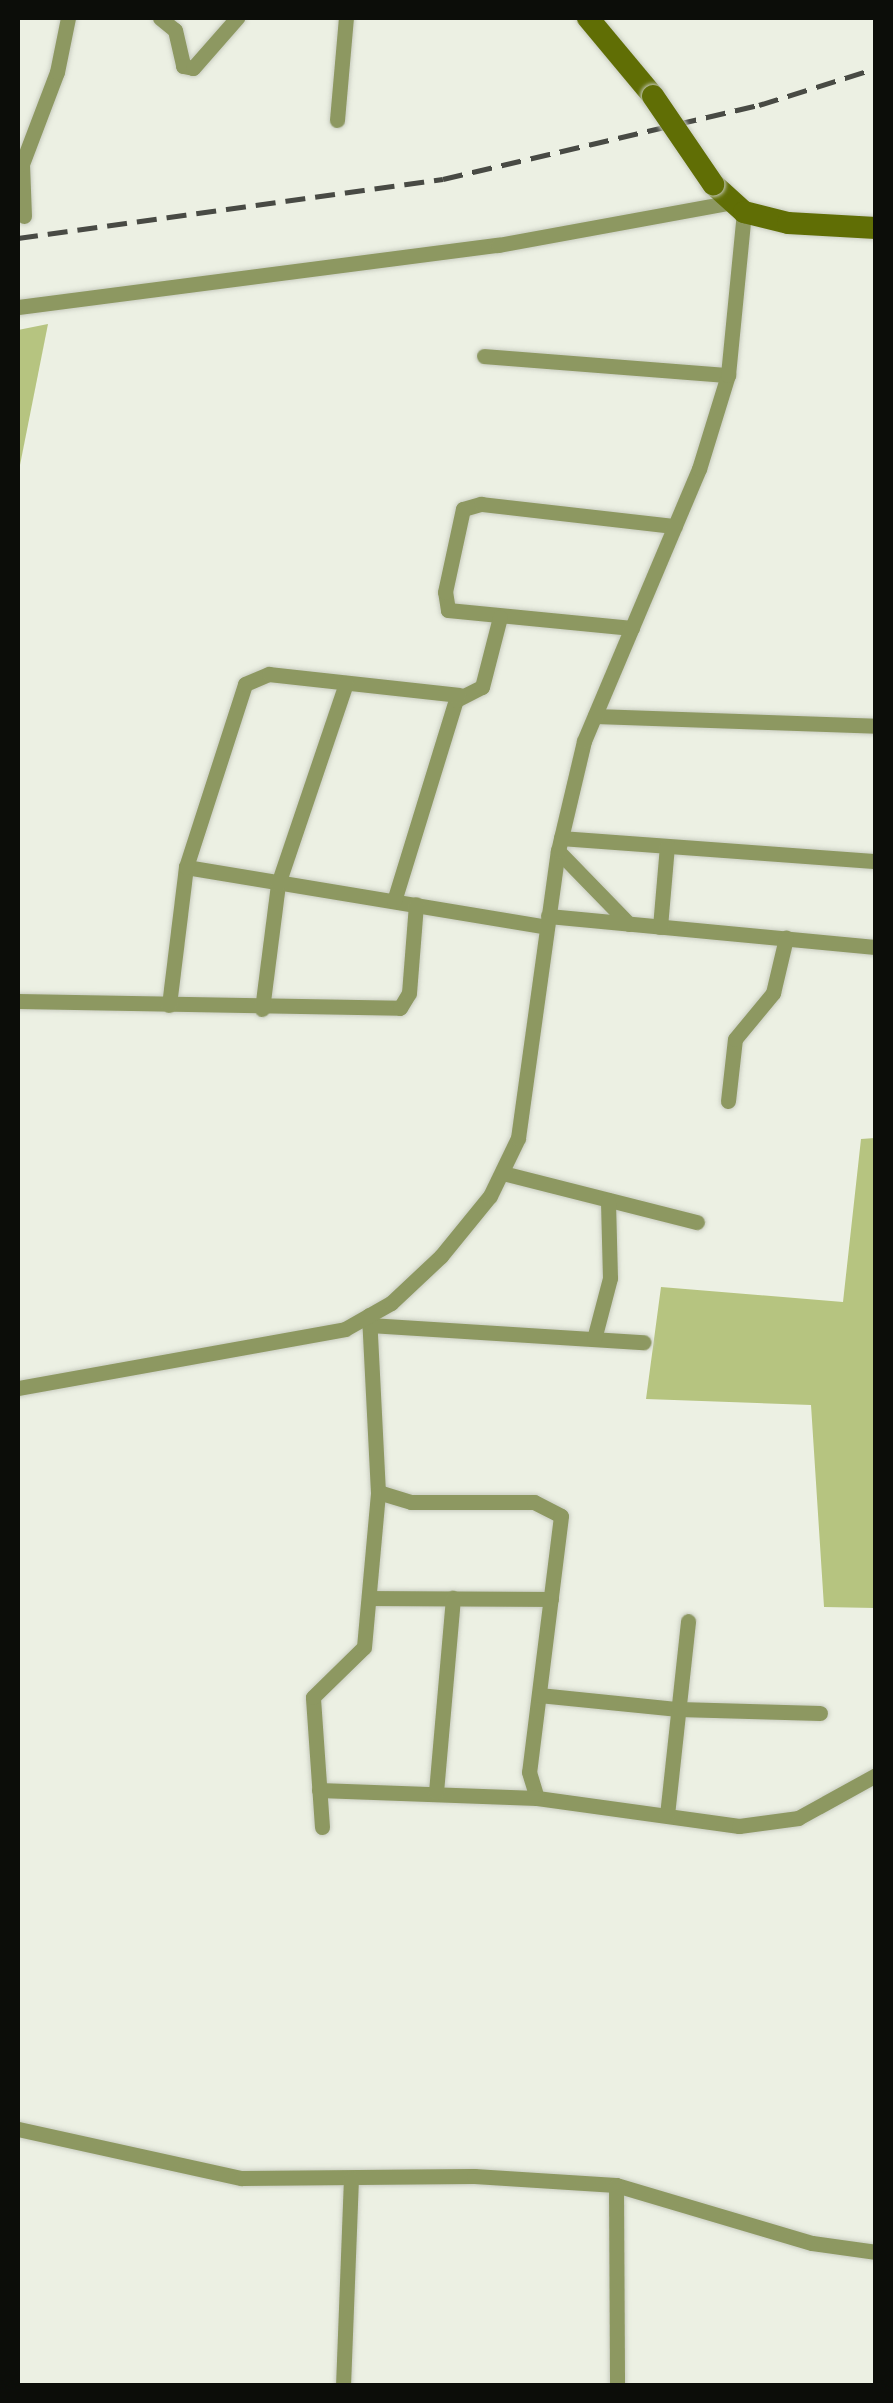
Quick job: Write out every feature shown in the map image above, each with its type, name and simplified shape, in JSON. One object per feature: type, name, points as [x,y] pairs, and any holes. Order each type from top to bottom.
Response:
[{"type":"main road","points":[[588,18],[653,96],[713,184],[738,207],[788,223],[876,228]]},
{"type":"street","points":[[24,216],[22,164],[58,72],[68,18]]},
{"type":"street","points":[[160,18],[175,30],[182,66],[193,68],[236,18]]},
{"type":"street","points":[[337,120],[346,18]]},
{"type":"street","points":[[18,307],[498,245],[738,207],[728,375],[675,526],[595,716],[560,844],[518,1138],[507,1167],[441,1256],[369,1320],[297,1340],[18,1388]]},
{"type":"street","points":[[484,356],[728,375]]},
{"type":"street","points":[[632,628],[457,614],[445,602],[459,519],[470,504],[675,526]]},
{"type":"street","points":[[169,1005],[186,866],[245,684],[269,674],[459,695],[482,687],[500,617]]},
{"type":"street","points":[[262,1009],[278,884],[346,682]]},
{"type":"street","points":[[394,901],[459,695]]},
{"type":"street","points":[[595,716],[876,726]]},
{"type":"street","points":[[560,844],[667,846],[876,862]]},
{"type":"street","points":[[560,844],[630,924]]},
{"type":"street","points":[[660,927],[667,846]]},
{"type":"street","points":[[186,866],[278,884],[547,922],[630,924],[876,947]]},
{"type":"street","points":[[18,1001],[262,1009],[400,1008],[410,993],[416,904]]},
{"type":"street","points":[[728,1101],[732,1047],[773,993],[786,938]]},
{"type":"street","points":[[507,1167],[608,1200],[697,1222]]},
{"type":"street","points":[[594,1339],[610,1278],[608,1200]]},
{"type":"street","points":[[369,1320],[643,1342]]},
{"type":"street","points":[[322,1827],[313,1697],[364,1647],[370,1598],[378,1492],[369,1320]]},
{"type":"street","points":[[378,1492],[411,1502],[552,1506],[561,1516],[529,1772],[537,1798]]},
{"type":"street","points":[[370,1598],[551,1600]]},
{"type":"street","points":[[436,1792],[453,1598]]},
{"type":"street","points":[[667,1816],[688,1620]]},
{"type":"street","points":[[539,1695],[678,1710],[820,1713]]},
{"type":"street","points":[[319,1790],[537,1798],[739,1826],[798,1818],[876,1775]]},
{"type":"street","points":[[18,2129],[205,2172],[351,2178],[474,2176],[616,2185],[812,2242],[876,2252]]},
{"type":"street","points":[[343,2386],[351,2178]]},
{"type":"street","points":[[616,2185],[617,2386]]},
{"type":"green space","points":[[48,324],[18,475],[18,330]]},
{"type":"green space","points":[[875,1138],[875,1608],[824,1607],[811,1405],[646,1399],[661,1287],[843,1302],[861,1139]]},
{"type":"railway","points":[[18,238],[443,179],[759,105],[876,68]]}]
